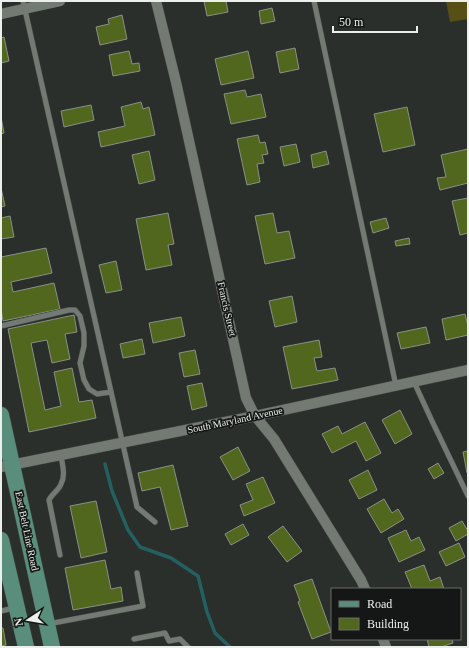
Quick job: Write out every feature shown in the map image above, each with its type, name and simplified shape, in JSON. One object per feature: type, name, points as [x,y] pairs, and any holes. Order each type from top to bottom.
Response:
[{"type":"main road","name":"East Belt Line Road","points":[[1,414],[7,466],[52,647]]},
{"type":"main road","points":[[1,540],[26,647]]},
{"type":"street","points":[[1,14],[24,5],[60,1]]},
{"type":"street","name":"Francis Street","points":[[156,1],[176,82],[246,398],[255,416],[274,439],[365,588]]},
{"type":"street","name":"South Maryland Avenue","points":[[7,466],[255,416],[468,370]]},
{"type":"lane","points":[[314,1],[396,386]]},
{"type":"lane","points":[[24,5],[137,507],[155,522]]},
{"type":"lane","points":[[1,326],[68,310],[75,310],[80,316],[84,333],[84,346],[80,363],[84,380],[89,388],[97,394],[111,392]]},
{"type":"lane","points":[[414,382],[468,496]]},
{"type":"lane","points":[[60,555],[49,500],[61,485],[64,476],[61,455]]},
{"type":"lane","points":[[47,624],[143,606],[137,573]]},
{"type":"lane","points":[[1,611],[17,608]]},
{"type":"lane","points":[[134,639],[165,633],[169,641],[180,639],[188,647]]},
{"type":"shaded area","points":[[446,1],[468,1],[468,19],[450,22]]},
{"type":"building","points":[[204,1],[226,1],[228,12],[207,16]]},
{"type":"building","points":[[272,8],[275,21],[261,24],[259,11]]},
{"type":"building","points":[[122,15],[127,39],[100,45],[96,27],[109,24],[108,19]]},
{"type":"building","points":[[4,37],[9,61],[1,63],[1,38]]},
{"type":"building","points":[[295,48],[299,69],[280,73],[276,52]]},
{"type":"building","points":[[129,51],[132,64],[139,63],[140,71],[113,76],[109,55]]},
{"type":"building","points":[[248,51],[254,78],[221,85],[215,59]]},
{"type":"building","points":[[245,90],[247,97],[261,94],[266,117],[231,124],[224,94]]},
{"type":"building","points":[[141,102],[143,109],[149,107],[155,135],[101,147],[98,132],[125,126],[121,107]]},
{"type":"building","points":[[91,105],[94,120],[64,127],[61,111]]},
{"type":"building","points":[[407,107],[415,145],[383,152],[374,114]]},
{"type":"building","points":[[1,117],[4,133],[1,134]]},
{"type":"building","points":[[258,135],[260,143],[265,142],[268,154],[262,155],[264,163],[257,164],[260,182],[247,185],[237,139]]},
{"type":"building","points":[[296,144],[300,162],[284,166],[280,147]]},
{"type":"building","points":[[468,149],[468,183],[440,190],[437,178],[446,177],[441,155]]},
{"type":"building","points":[[149,151],[155,180],[139,184],[132,155]]},
{"type":"building","points":[[326,151],[329,164],[313,168],[311,155]]},
{"type":"building","points":[[1,188],[5,206],[1,207]]},
{"type":"building","points":[[468,198],[468,233],[460,235],[452,201]]},
{"type":"building","points":[[168,213],[174,244],[168,245],[172,265],[146,270],[136,219]]},
{"type":"building","points":[[273,213],[277,233],[289,231],[295,258],[265,264],[255,216]]},
{"type":"building","points":[[10,216],[14,237],[1,239],[1,218]]},
{"type":"building","points":[[386,218],[389,228],[373,233],[370,222]]},
{"type":"building","points":[[409,238],[410,244],[396,246],[395,241]]},
{"type":"building","points":[[46,248],[52,273],[11,282],[13,292],[54,283],[60,309],[3,321],[1,309],[1,257]]},
{"type":"building","points":[[116,261],[122,290],[106,293],[99,265]]},
{"type":"building","points":[[292,296],[297,322],[275,327],[269,301]]},
{"type":"building","points":[[465,314],[468,326],[468,335],[446,340],[442,319]]},
{"type":"building","points":[[74,315],[77,332],[65,334],[70,359],[52,363],[47,340],[31,343],[45,410],[61,406],[54,372],[72,368],[79,402],[92,400],[96,418],[29,432],[8,329]]},
{"type":"building","points":[[181,317],[185,336],[153,343],[149,323]]},
{"type":"building","points":[[426,327],[430,343],[401,349],[397,333]]},
{"type":"building","points":[[142,339],[145,354],[123,358],[120,344]]},
{"type":"building","points":[[319,340],[322,357],[314,358],[317,371],[335,368],[338,380],[292,389],[283,347]]},
{"type":"building","points":[[195,350],[200,374],[184,377],[179,353]]},
{"type":"building","points":[[202,383],[207,406],[192,410],[187,386]]},
{"type":"building","points":[[400,410],[412,434],[395,444],[382,420]]},
{"type":"building","points":[[365,422],[381,453],[366,461],[356,441],[332,453],[322,434],[338,426],[342,434]]},
{"type":"building","points":[[238,447],[250,471],[233,480],[220,457]]},
{"type":"building","points":[[468,451],[468,473],[467,473],[463,452]]},
{"type":"building","points":[[438,463],[444,473],[434,479],[428,469]]},
{"type":"building","points":[[173,465],[188,526],[171,530],[160,487],[142,491],[138,473]]},
{"type":"building","points":[[368,470],[377,490],[359,499],[349,480]]},
{"type":"building","points":[[263,477],[275,503],[244,516],[240,505],[253,500],[246,484]]},
{"type":"building","points":[[384,499],[392,513],[398,509],[404,519],[381,533],[367,509]]},
{"type":"building","points":[[96,501],[107,552],[81,558],[70,506]]},
{"type":"building","points":[[462,521],[468,531],[468,534],[456,541],[449,528]]},
{"type":"building","points":[[243,524],[249,535],[231,545],[225,534]]},
{"type":"building","points":[[283,526],[302,551],[287,562],[268,537]]},
{"type":"building","points":[[406,530],[411,541],[419,537],[425,550],[399,562],[388,538]]},
{"type":"building","points":[[459,543],[465,557],[446,566],[439,552]]},
{"type":"building","points":[[105,560],[111,589],[121,587],[123,601],[73,610],[65,568]]},
{"type":"building","points":[[424,565],[430,581],[440,577],[444,588],[412,588],[405,572]]},
{"type":"building","points":[[312,579],[331,632],[312,639],[298,602],[300,601],[294,585]]},
{"type":"building","points":[[1,628],[3,628],[6,645],[1,646]]},
{"type":"building","points":[[427,640],[452,640],[453,643],[441,647],[429,647]]},
{"type":"waterway","points":[[105,464],[112,491],[128,530],[140,547],[171,558],[198,576],[207,612],[215,633],[230,647]]}]
